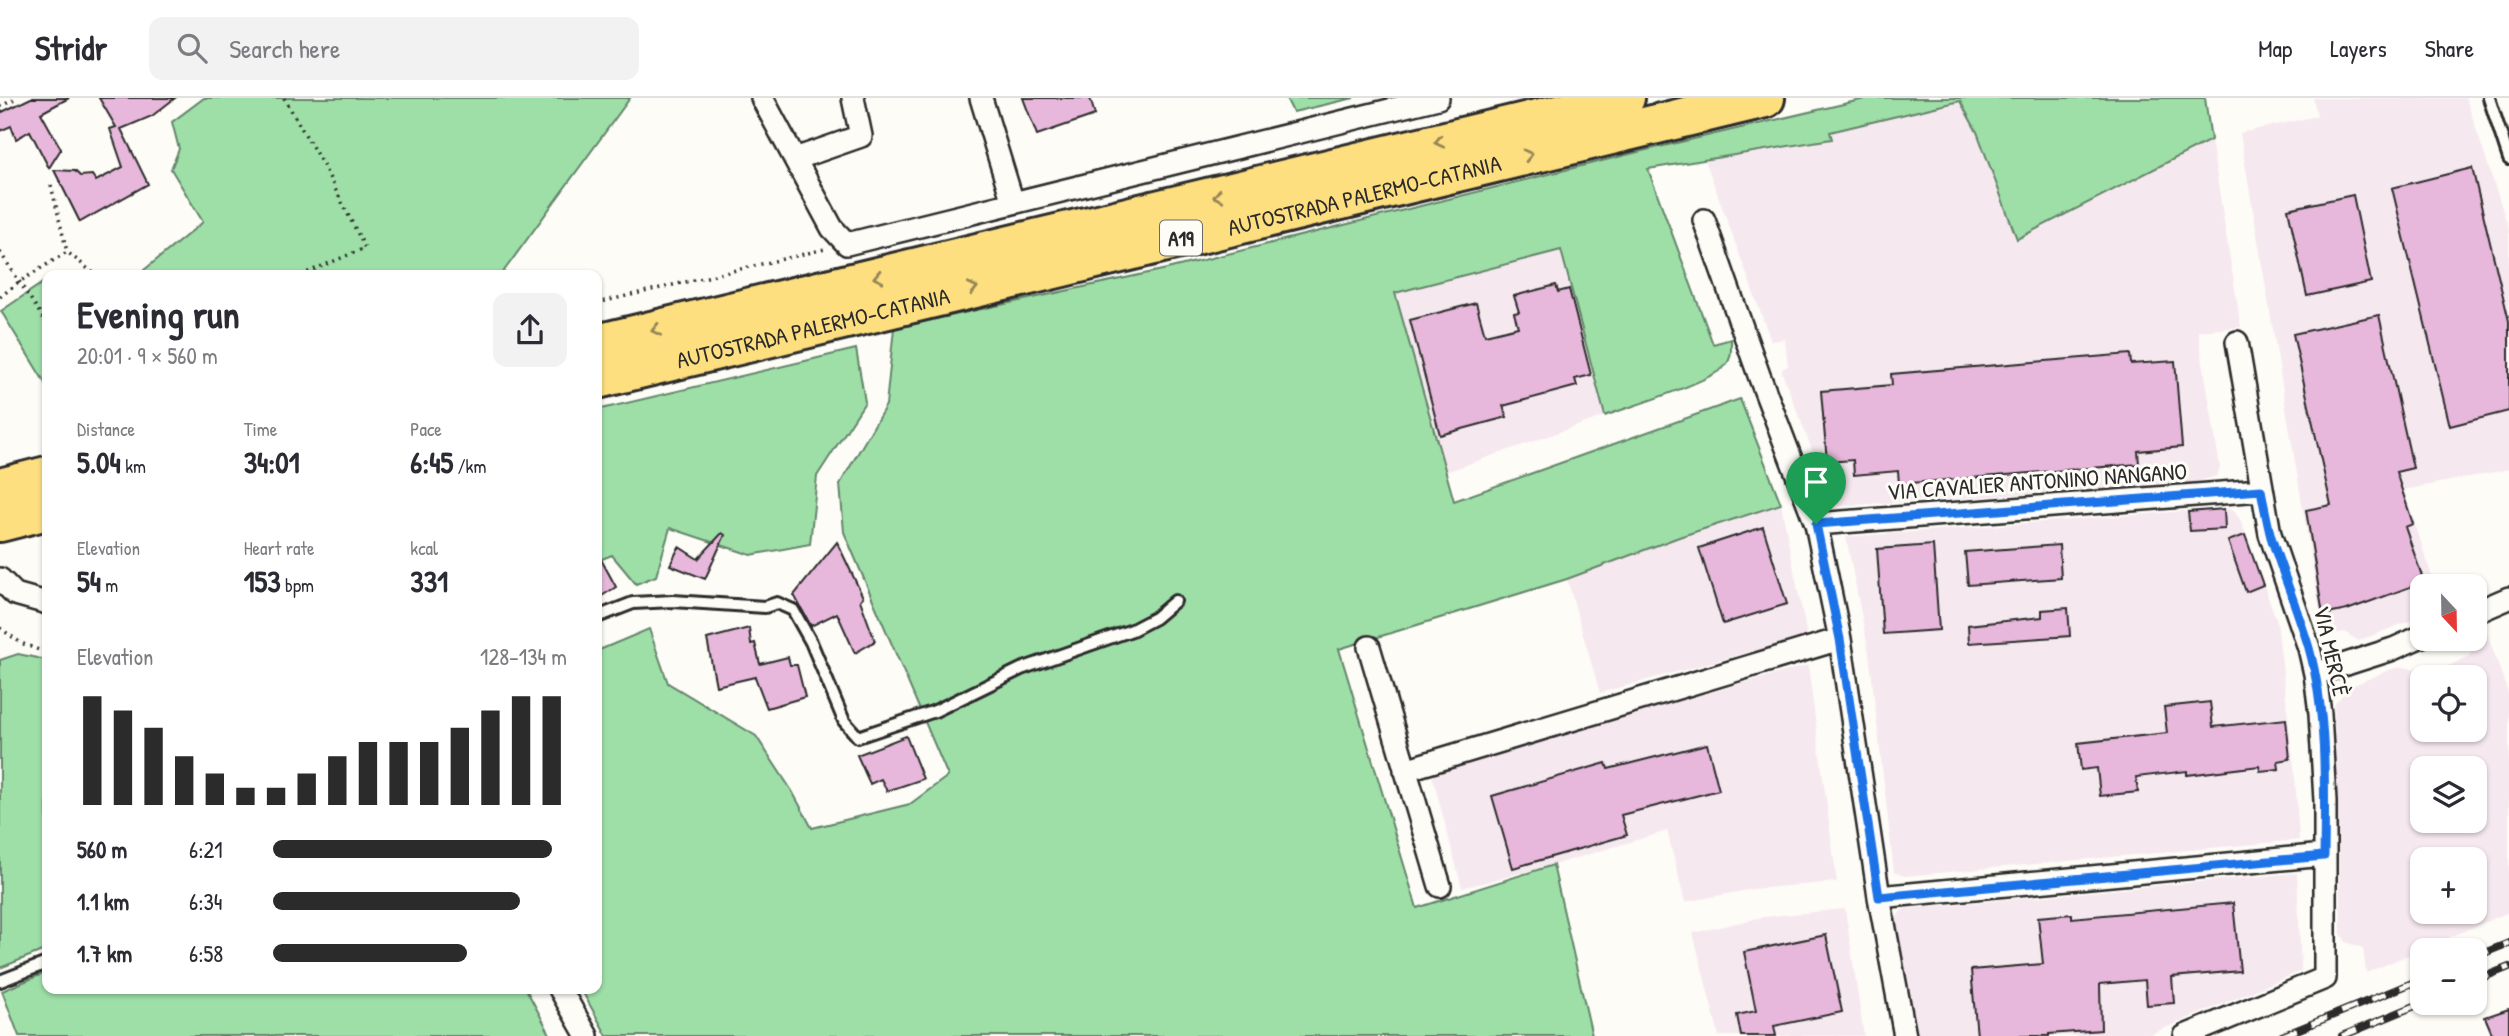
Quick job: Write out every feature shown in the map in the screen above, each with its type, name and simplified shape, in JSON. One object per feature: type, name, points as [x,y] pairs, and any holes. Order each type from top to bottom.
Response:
[{"type":"highway","name":"AUTOSTRADA PALERMO-CATANIA","points":[[602,344],[1625,98]]},
{"type":"highway","name":"AUTOSTRADA PALERMO-CATANIA","points":[[602,378],[1765,98]]},
{"type":"highway","points":[[0,488],[42,477]]},
{"type":"highway","points":[[0,522],[42,511]]},
{"type":"street","points":[[762,98],[832,228],[847,244],[1438,98]]},
{"type":"street","points":[[795,159],[861,136],[853,98]]},
{"type":"street","points":[[981,98],[1013,203]]},
{"type":"street","points":[[1704,220],[1760,379],[1816,524],[1840,639],[1879,897],[1905,1036]]},
{"type":"street","name":"VIA MERCÈ","points":[[2185,1036],[2326,978],[2325,801],[2315,674],[2309,648],[2270,534],[2237,342]]},
{"type":"street","name":"VIA CAVALIER ANTONINO NANGANO","points":[[1816,524],[2261,490]]},
{"type":"street","points":[[0,579],[15,594],[42,602]]},
{"type":"street","points":[[2487,607],[2509,598]]},
{"type":"street","points":[[1405,770],[1840,639]]},
{"type":"street","points":[[2315,674],[2410,641]]},
{"type":"street","points":[[1368,647],[1440,886]]},
{"type":"street","points":[[1879,897],[2324,856]]},
{"type":"street","points":[[563,994],[587,1036]]},
{"type":"lane","points":[[2489,98],[2509,159]]},
{"type":"lane","points":[[602,615],[634,603],[673,601],[765,607],[777,603],[793,610],[811,642],[844,721],[858,737],[935,711],[1021,669],[1132,630],[1155,618],[1175,601]]},
{"type":"lane","points":[[0,981],[42,965]]},
{"type":"path","points":[[0,107],[16,98]]},
{"type":"path","points":[[284,98],[324,167],[365,248],[313,270]]},
{"type":"path","points":[[51,185],[67,252],[90,270]]},
{"type":"path","points":[[602,302],[847,244]]},
{"type":"path","points":[[0,252],[42,316]]},
{"type":"path","points":[[0,297],[67,252]]},
{"type":"path","points":[[0,628],[21,643],[42,651]]},
{"type":"shaded area","points":[[2313,98],[2466,98],[2509,229],[2509,469],[2404,490],[2431,574],[2410,574],[2410,621],[2358,641],[2345,632],[2324,635],[2240,133],[2317,116]]},
{"type":"shaded area","points":[[1960,101],[1977,132],[2017,239],[2211,140],[2241,327],[2198,331],[2220,468],[2217,476],[2192,483],[1838,506],[1833,504],[1783,375],[1782,369],[1788,366],[1785,339],[1771,341],[1705,160],[1832,139],[1830,132]]},
{"type":"shaded area","points":[[1561,250],[1605,416],[1446,472],[1395,293]]},
{"type":"shaded area","points":[[1781,504],[1807,636],[1600,693],[1567,579],[1679,537]]},
{"type":"shaded area","points":[[2225,508],[2233,510],[2241,521],[2277,622],[2295,775],[2299,840],[1904,876],[1894,872],[1869,653],[1846,537]]},
{"type":"shaded area","points":[[2487,633],[2509,696],[2509,912],[2487,921],[2487,847],[2410,847],[2410,924],[2481,924],[2448,938],[2410,938],[2410,954],[2366,973],[2363,948],[2346,942],[2341,933],[2334,705],[2349,687],[2392,669],[2410,668],[2410,742],[2487,742],[2487,665],[2450,665],[2470,656],[2471,651],[2487,651]]},
{"type":"shaded area","points":[[1808,665],[1837,882],[1753,889],[1685,902],[1667,831],[1553,865],[1462,888],[1431,771]]},
{"type":"shaded area","points":[[2297,873],[2301,971],[2146,1036],[1917,1036],[1896,918],[1903,909]]},
{"type":"shaded area","points":[[1845,909],[1864,1036],[1719,1036],[1693,933],[1763,917]]},
{"type":"green space","points":[[204,98],[630,98],[505,270],[144,270],[203,222],[171,169],[179,149],[172,122]]},
{"type":"green space","points":[[1286,98],[1354,98],[1293,112]]},
{"type":"green space","points":[[1869,98],[2205,98],[2211,140],[2017,239],[1977,132],[1960,101],[1830,132],[1832,139],[1648,169],[1713,344],[1731,339],[1730,356],[1726,365],[1705,378],[1605,416],[1561,250],[1395,293],[1454,501],[1740,399],[1781,504],[1679,537],[1567,579],[1339,649],[1417,908],[1553,865],[1592,1036],[607,1036],[584,994],[602,994],[602,649],[649,629],[668,683],[756,736],[792,791],[812,828],[910,804],[948,776],[844,532],[840,484],[886,405],[894,328],[1167,269],[1642,151]]},
{"type":"green space","points":[[42,283],[42,378],[1,311]]},
{"type":"green space","points":[[856,349],[865,402],[817,476],[810,544],[751,555],[670,528],[656,576],[636,584],[612,555],[602,559],[602,409]]},
{"type":"green space","points":[[18,654],[42,659],[42,951],[0,968],[0,660]]},
{"type":"green space","points":[[42,974],[42,994],[529,994],[551,1036],[19,1036],[2,991]]},
{"type":"building","points":[[31,98],[69,98],[41,113],[61,149],[49,168],[30,131],[16,139],[11,126],[0,131],[0,113]]},
{"type":"building","points":[[99,98],[175,98],[152,116],[121,129],[148,184],[80,222],[54,170],[75,171],[80,176],[92,175],[96,181],[123,167],[110,129],[116,127]]},
{"type":"building","points":[[1023,98],[1090,98],[1095,115],[1037,135]]},
{"type":"building","points":[[2472,168],[2509,321],[2509,411],[2450,426],[2392,188]]},
{"type":"building","points":[[2353,195],[2371,282],[2307,296],[2288,209]]},
{"type":"building","points":[[1556,285],[1558,292],[1569,289],[1591,375],[1575,379],[1577,386],[1503,406],[1507,417],[1440,435],[1410,320],[1476,303],[1485,335],[1518,327],[1514,313],[1519,312],[1514,296]]},
{"type":"building","points":[[2379,315],[2413,468],[2396,472],[2413,524],[2405,527],[2421,574],[2410,574],[2410,587],[2347,610],[2323,615],[2306,510],[2331,505],[2293,334]]},
{"type":"building","points":[[2130,354],[2131,364],[2175,361],[2182,447],[2138,451],[2139,464],[1899,484],[1898,471],[1854,475],[1853,460],[1827,462],[1821,391],[1892,385],[1891,374]]},
{"type":"building","points":[[2224,509],[2225,529],[2190,531],[2188,512]]},
{"type":"building","points":[[1763,527],[1787,604],[1723,624],[1699,548]]},
{"type":"building","points":[[722,533],[725,535],[705,579],[670,565],[679,547],[698,559]]},
{"type":"building","points":[[2245,535],[2263,585],[2246,592],[2228,541]]},
{"type":"building","points":[[837,542],[863,597],[860,600],[875,641],[855,653],[837,613],[811,626],[794,595]]},
{"type":"building","points":[[1933,545],[1939,630],[1883,634],[1877,549]]},
{"type":"building","points":[[2059,545],[2061,578],[1968,585],[1965,552]]},
{"type":"building","points":[[602,561],[616,587],[602,596]]},
{"type":"building","points":[[2068,608],[2070,636],[1969,643],[1968,625],[2042,617],[2042,610]]},
{"type":"building","points":[[749,628],[751,644],[755,643],[760,664],[788,657],[790,665],[797,665],[805,697],[767,708],[755,677],[716,686],[707,639]]},
{"type":"building","points":[[2210,702],[2213,727],[2286,719],[2290,759],[2278,761],[2279,769],[2260,771],[2259,766],[2187,775],[2187,771],[2136,777],[2138,792],[2100,796],[2097,768],[2081,770],[2078,743],[2167,733],[2164,707]]},
{"type":"building","points":[[906,736],[923,779],[887,791],[881,779],[870,784],[857,755]]},
{"type":"building","points":[[1707,744],[1719,790],[1621,815],[1627,835],[1513,868],[1492,796],[1606,763],[1608,769]]},
{"type":"building","points":[[2233,903],[2240,971],[2172,977],[2174,1003],[2147,1005],[2145,980],[2100,984],[2101,1030],[2049,1036],[1977,1036],[1971,970],[2043,964],[2038,917],[2072,914],[2072,918]]},
{"type":"building","points":[[1826,935],[1842,1012],[1774,1026],[1776,1036],[1741,1036],[1737,1015],[1756,1011],[1744,952]]},
{"type":"building","points":[[2509,1009],[2509,1036],[2493,1036],[2485,1017]]},
{"type":"railway","points":[[2487,952],[2509,943]]},
{"type":"railway","points":[[2487,976],[2509,967]]},
{"type":"railway","points":[[2282,1036],[2410,984]]},
{"type":"railway","points":[[2342,1036],[2410,1008]]},
{"type":"route","points":[[2261,490],[2270,534],[2309,648],[2315,674],[2325,801],[2324,856],[1879,897],[1840,639],[1816,524],[2261,490]]}]
